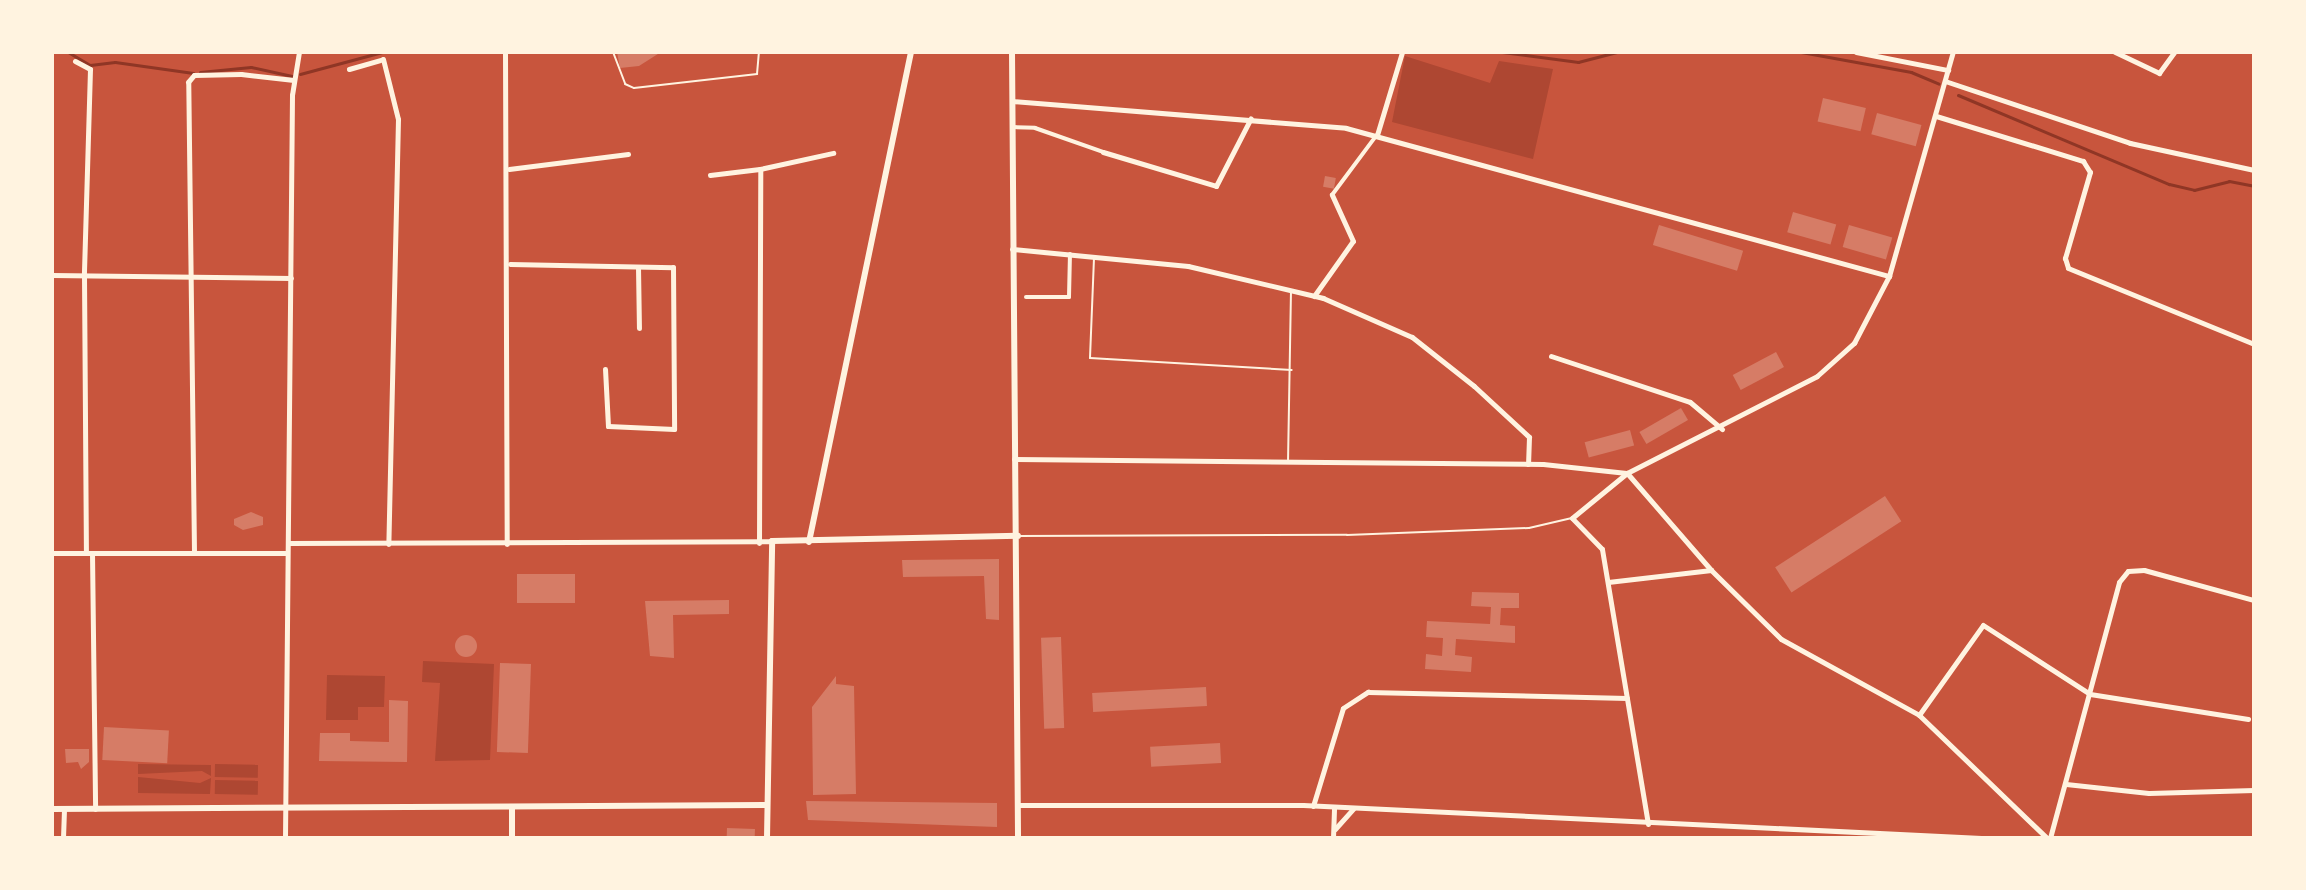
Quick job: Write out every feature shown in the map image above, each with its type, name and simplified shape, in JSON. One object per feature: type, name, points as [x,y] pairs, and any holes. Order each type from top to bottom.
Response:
[{"type":"street","points":[[285,837],[285,553],[288,543],[294,80],[299,52]]},
{"type":"street","points":[[505,52],[510,264],[507,544]]},
{"type":"street","points":[[809,542],[911,52]]},
{"type":"street","points":[[1012,52],[1014,459],[1018,536],[1018,837]]},
{"type":"street","points":[[1314,296],[1353,241],[1332,195],[1377,135],[1402,52]]},
{"type":"street","points":[[1856,52],[1948,70]]},
{"type":"street","points":[[1648,824],[1602,549],[1572,518],[1628,473],[1722,429],[1817,376],[1854,344],[1889,276],[1953,52]]},
{"type":"street","points":[[2115,52],[2159,73],[2174,52]]},
{"type":"street","points":[[349,69],[383,59],[398,119],[388,544]]},
{"type":"street","points":[[75,61],[90,69],[84,276],[95,809]]},
{"type":"street","points":[[194,552],[188,82],[194,75],[241,74],[294,80]]},
{"type":"street","points":[[1945,81],[2130,144],[2253,170]]},
{"type":"street","points":[[1012,101],[1251,118],[1377,135],[1889,276]]},
{"type":"street","points":[[1936,116],[2083,161],[2090,172],[2065,258],[2068,268],[2253,344]]},
{"type":"street","points":[[1012,127],[1035,128],[1103,152],[1216,186],[1251,118]]},
{"type":"street","points":[[710,175],[760,169],[833,153]]},
{"type":"street","points":[[508,170],[628,154]]},
{"type":"street","points":[[759,543],[760,169]]},
{"type":"street","points":[[1012,249],[1188,266],[1314,296],[1412,337],[1529,437],[1528,464]]},
{"type":"street","points":[[1026,297],[1069,297],[1070,254]]},
{"type":"street","points":[[510,264],[673,267],[674,429],[608,426],[605,369]]},
{"type":"street","points":[[638,267],[639,328]]},
{"type":"street","points":[[52,275],[291,278]]},
{"type":"street","points":[[1551,356],[1690,402],[1722,429]]},
{"type":"street","points":[[1014,459],[1528,464],[1628,473],[1711,570],[1791,646],[1919,715],[2049,837],[2066,784],[2119,582],[2128,571],[2144,570],[2253,600]]},
{"type":"street","points":[[288,543],[759,543],[1018,536]]},
{"type":"street","points":[[767,837],[772,541]]},
{"type":"street","points":[[52,553],[285,553]]},
{"type":"street","points":[[1608,582],[1711,570]]},
{"type":"street","points":[[1919,715],[1983,625],[2090,694],[2248,719]]},
{"type":"street","points":[[1312,806],[1343,708],[1368,692],[1627,698]]},
{"type":"street","points":[[2066,784],[2149,793],[2253,790]]},
{"type":"street","points":[[52,809],[512,809],[767,805]]},
{"type":"street","points":[[1018,805],[1312,806],[1867,836],[1981,837]]},
{"type":"street","points":[[1333,837],[1335,807]]},
{"type":"street","points":[[1335,829],[1354,808]]},
{"type":"street","points":[[63,837],[64,809]]},
{"type":"street","points":[[512,809],[512,837]]},
{"type":"lane","points":[[613,52],[625,84],[633,88],[757,74],[759,52]]},
{"type":"lane","points":[[1095,256],[1090,358],[1292,370]]},
{"type":"lane","points":[[1288,462],[1292,370],[1291,290]]},
{"type":"lane","points":[[1018,536],[1347,535],[1529,528],[1572,518]]},
{"type":"shaded area","points":[[1405,56],[1490,83],[1499,61],[1553,69],[1533,159],[1392,122]]},
{"type":"shaded area","points":[[423,661],[494,664],[490,760],[435,761],[440,683],[422,682]]},
{"type":"shaded area","points":[[327,675],[385,676],[384,707],[358,707],[358,720],[326,720]]},
{"type":"shaded area","points":[[138,764],[211,765],[211,776],[202,771],[138,774]]},
{"type":"shaded area","points":[[215,764],[258,765],[258,778],[215,777]]},
{"type":"shaded area","points":[[138,777],[200,783],[211,778],[210,794],[138,793]]},
{"type":"shaded area","points":[[215,780],[258,781],[258,795],[215,794]]},
{"type":"building","points":[[617,52],[661,52],[639,66],[620,68]]},
{"type":"building","points":[[1823,98],[1866,108],[1860,131],[1818,121]]},
{"type":"building","points":[[1877,113],[1921,125],[1916,146],[1871,134]]},
{"type":"building","points":[[1325,176],[1336,178],[1334,189],[1323,187]]},
{"type":"building","points":[[1793,212],[1836,224],[1830,245],[1787,232]]},
{"type":"building","points":[[1659,225],[1743,251],[1737,271],[1653,245]]},
{"type":"building","points":[[1849,225],[1892,237],[1886,260],[1843,247]]},
{"type":"building","points":[[1776,352],[1784,367],[1741,390],[1733,375]]},
{"type":"building","points":[[1681,408],[1688,420],[1646,444],[1639,432]]},
{"type":"building","points":[[1630,430],[1634,445],[1589,458],[1585,442]]},
{"type":"building","points":[[1885,496],[1901,521],[1791,593],[1775,567]]},
{"type":"building","points":[[251,512],[263,517],[263,525],[243,530],[234,525],[234,519]]},
{"type":"building","points":[[999,559],[999,620],[986,619],[984,576],[903,577],[902,560]]},
{"type":"building","points":[[517,574],[575,574],[575,603],[517,603]]},
{"type":"building","points":[[1472,592],[1519,593],[1519,608],[1501,608],[1500,625],[1515,626],[1515,643],[1456,639],[1455,655],[1472,657],[1471,672],[1425,669],[1426,654],[1442,656],[1443,638],[1426,637],[1427,621],[1490,624],[1491,607],[1471,606]]},
{"type":"building","points":[[729,600],[729,614],[673,615],[674,658],[650,656],[645,601]]},
{"type":"building","points":[[466,635],[474,638],[477,646],[474,654],[466,657],[458,654],[455,646],[458,638]]},
{"type":"building","points":[[1061,637],[1064,728],[1044,729],[1041,638]]},
{"type":"building","points":[[500,663],[531,664],[528,753],[497,752]]},
{"type":"building","points":[[836,676],[836,684],[854,686],[856,794],[813,795],[812,707]]},
{"type":"building","points":[[1206,687],[1207,706],[1093,712],[1092,693]]},
{"type":"building","points":[[389,700],[408,701],[407,762],[319,761],[320,733],[350,733],[350,741],[389,742]]},
{"type":"building","points":[[104,727],[169,730],[167,763],[102,760]]},
{"type":"building","points":[[1220,743],[1221,763],[1151,767],[1150,747]]},
{"type":"building","points":[[65,749],[89,749],[89,762],[81,769],[78,762],[66,763]]},
{"type":"building","points":[[806,801],[997,803],[997,827],[808,820]]},
{"type":"building","points":[[727,828],[755,829],[755,838],[727,838]]},
{"type":"waterway","points":[[68,52],[90,65],[115,62],[193,73]]},
{"type":"waterway","points":[[300,74],[382,52]]},
{"type":"waterway","points":[[1502,52],[1578,62],[1617,52]]},
{"type":"waterway","points":[[1801,52],[1911,72],[1939,84]]},
{"type":"waterway","points":[[200,72],[251,67],[292,76]]},
{"type":"waterway","points":[[1958,95],[2169,184],[2194,190],[2229,181],[2254,186]]}]
